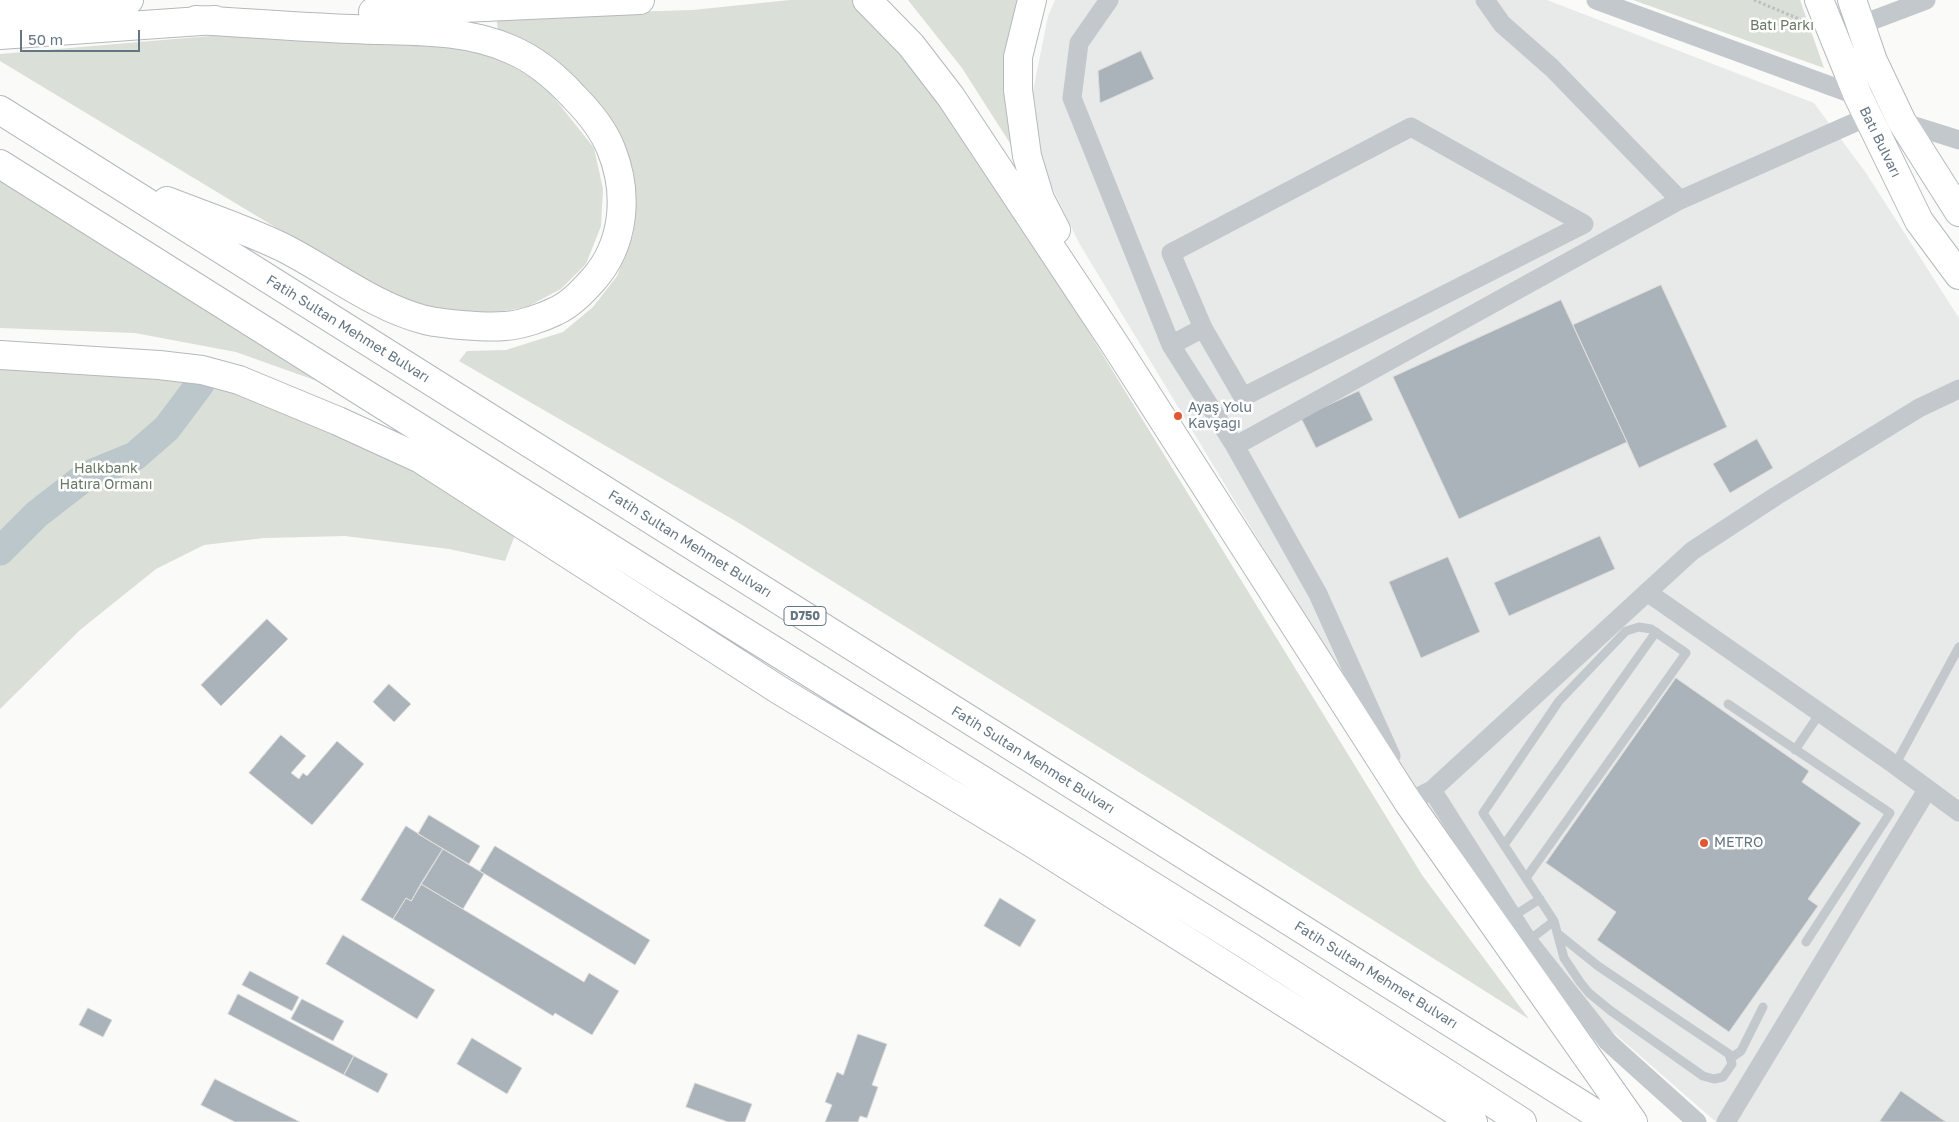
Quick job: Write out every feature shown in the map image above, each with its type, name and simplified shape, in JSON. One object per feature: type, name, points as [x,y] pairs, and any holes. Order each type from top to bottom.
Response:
[{"type":"main road","points":[[0,4],[18,0]]},
{"type":"main road","points":[[0,8],[129,0]]},
{"type":"main road","points":[[0,35],[196,20],[640,0]]},
{"type":"main road","points":[[867,0],[911,45],[951,97],[1419,796],[1632,1122]]},
{"type":"main road","points":[[1032,0],[1018,57],[1018,90],[1027,156],[1040,199],[1112,340]]},
{"type":"main road","name":"Batı Bulvarı","points":[[1814,12],[1920,221],[1959,275]]},
{"type":"main road","name":"Batı Bulvarı","points":[[1856,13],[1873,61],[1902,122],[1959,212]]},
{"type":"main road","points":[[103,176],[281,246],[393,308],[425,320],[505,326],[531,320],[557,311],[579,296],[599,272],[615,243],[620,228],[621,196],[618,174],[611,150],[600,128],[587,110],[548,71],[512,49],[487,40],[452,34],[412,30],[355,29],[196,20]]},
{"type":"main road","name":"Fatih Sultan Mehmet Bulvarı","points":[[0,110],[1609,1122]]},
{"type":"main road","points":[[0,164],[672,587],[1250,947],[1522,1122]]},
{"type":"main road","points":[[0,355],[159,365],[202,370],[239,380],[338,420],[477,484],[590,552],[672,587]]},
{"type":"main road","points":[[416,456],[779,690],[1032,843],[1473,1122]]},
{"type":"street","points":[[1109,0],[1079,43],[1072,98],[1171,345],[1235,446],[1318,594],[1390,755],[1528,941],[1608,1042],[1697,1122]]},
{"type":"street","points":[[1485,0],[1502,24],[1552,68],[1680,200]]},
{"type":"street","points":[[1596,0],[1863,106]]},
{"type":"street","points":[[1856,13],[1926,0]]},
{"type":"street","points":[[1235,446],[1680,200],[1863,106]]},
{"type":"street","points":[[1902,122],[1959,140]]},
{"type":"street","points":[[1412,127],[1584,224],[1243,397],[1202,328],[1171,253],[1412,127]]},
{"type":"street","points":[[1171,345],[1202,328]]},
{"type":"street","points":[[1419,796],[1692,551],[1776,496],[1919,408],[1959,389]]},
{"type":"street","points":[[1647,592],[1895,765],[1959,812]]},
{"type":"street","points":[[1726,1122],[1927,790]]},
{"type":"lane","points":[[1526,878],[1686,653],[1656,632],[1639,627],[1626,631],[1558,701],[1483,813],[1554,922],[1557,933],[1564,958],[1589,993],[1708,1078],[1723,1077],[1732,1064],[1731,1058],[1725,1052],[1598,966],[1557,933]]},
{"type":"lane","points":[[1504,844],[1656,632]]},
{"type":"lane","points":[[1895,765],[1959,647]]},
{"type":"lane","points":[[1728,704],[1890,813],[1806,942]]},
{"type":"lane","points":[[1795,750],[1820,713]]},
{"type":"lane","points":[[1512,917],[1540,899]]},
{"type":"lane","points":[[1528,941],[1554,922]]},
{"type":"lane","points":[[1731,1058],[1742,1051],[1763,1008]]},
{"type":"path","points":[[1754,0],[1814,12]]},
{"type":"shaded area","points":[[1055,0],[1547,0],[1814,103],[1866,173],[1959,318],[1959,1122],[1716,1122],[1528,958],[1349,690],[1079,243],[1044,171],[1031,101],[1048,16]]},
{"type":"green space","points":[[790,0],[854,0],[957,122],[1017,215],[1422,875],[1529,1019],[1179,797],[739,523],[459,361],[467,351],[506,350],[563,332],[593,307],[617,276],[633,235],[636,205],[633,169],[616,129],[498,31],[496,16],[693,10]]},
{"type":"green space","points":[[908,0],[1021,0],[1015,151],[962,68]]},
{"type":"green space","name":"Batı Parkı","points":[[1633,0],[1800,0],[1824,68]]},
{"type":"green space","points":[[256,32],[388,37],[484,50],[544,85],[594,148],[603,189],[601,226],[586,264],[561,289],[527,307],[474,316],[414,303],[376,288],[0,61],[0,54]]},
{"type":"green space","points":[[0,181],[320,382],[236,352],[135,333],[0,328]]},
{"type":"green space","name":"Halkbank Hatıra Ormanı","points":[[0,365],[93,370],[211,385],[254,400],[414,470],[517,530],[505,561],[449,549],[345,536],[264,538],[204,545],[156,569],[80,630],[0,709]]},
{"type":"building","points":[[1141,51],[1154,79],[1100,103],[1098,71]]},
{"type":"building","points":[[1661,285],[1727,427],[1639,468],[1573,325]]},
{"type":"building","points":[[1561,300],[1627,442],[1459,519],[1393,377]]},
{"type":"building","points":[[1359,391],[1373,420],[1316,448],[1301,418]]},
{"type":"building","points":[[1757,439],[1773,468],[1730,493],[1713,464]]},
{"type":"building","points":[[1600,536],[1615,569],[1509,616],[1494,583]]},
{"type":"building","points":[[1448,557],[1480,632],[1421,658],[1389,582]]},
{"type":"building","points":[[267,619],[288,639],[221,706],[201,685]]},
{"type":"building","name":"METRO","points":[[1676,678],[1809,771],[1802,782],[1861,823],[1808,899],[1818,906],[1729,1032],[1597,940],[1616,912],[1546,863]]},
{"type":"building","points":[[389,684],[411,704],[394,722],[373,702]]},
{"type":"building","points":[[281,735],[306,756],[291,773],[299,779],[303,773],[307,776],[337,741],[364,764],[312,825],[249,773]]},
{"type":"building","points":[[429,815],[480,846],[469,864],[418,834]]},
{"type":"building","points":[[406,826],[443,849],[411,901],[406,898],[393,919],[361,900]]},
{"type":"building","points":[[495,846],[650,940],[635,965],[480,871]]},
{"type":"building","points":[[443,849],[484,874],[463,909],[421,884]]},
{"type":"building","points":[[421,884],[584,982],[589,973],[619,991],[592,1035],[555,1013],[553,1016],[393,919],[406,898],[411,901]]},
{"type":"building","points":[[1000,898],[1036,920],[1020,947],[984,926]]},
{"type":"building","points":[[343,935],[435,990],[417,1019],[326,964]]},
{"type":"building","points":[[250,971],[299,997],[292,1011],[242,985]]},
{"type":"building","points":[[238,994],[354,1056],[344,1075],[228,1014]]},
{"type":"building","points":[[302,999],[344,1021],[333,1041],[291,1019]]},
{"type":"building","points":[[88,1008],[112,1020],[103,1037],[79,1025]]},
{"type":"building","points":[[858,1034],[887,1044],[872,1085],[878,1087],[867,1118],[860,1116],[858,1122],[825,1122],[832,1105],[825,1102],[837,1072],[843,1075]]},
{"type":"building","points":[[472,1038],[522,1068],[507,1094],[457,1064]]},
{"type":"building","points":[[354,1056],[388,1074],[378,1093],[344,1075]]},
{"type":"building","points":[[215,1079],[300,1122],[235,1122],[201,1105]]},
{"type":"building","points":[[695,1083],[752,1104],[745,1122],[728,1122],[686,1107]]},
{"type":"building","points":[[1901,1091],[1946,1122],[1880,1121]]},
{"type":"waterway","points":[[0,551],[37,514],[86,476],[135,456],[167,428],[200,384]]},
{"type":"place","name":"Ayaş Yolu Kavşağı","points":[[1178,416]]},
{"type":"place","name":"METRO","points":[[1704,843]]}]
